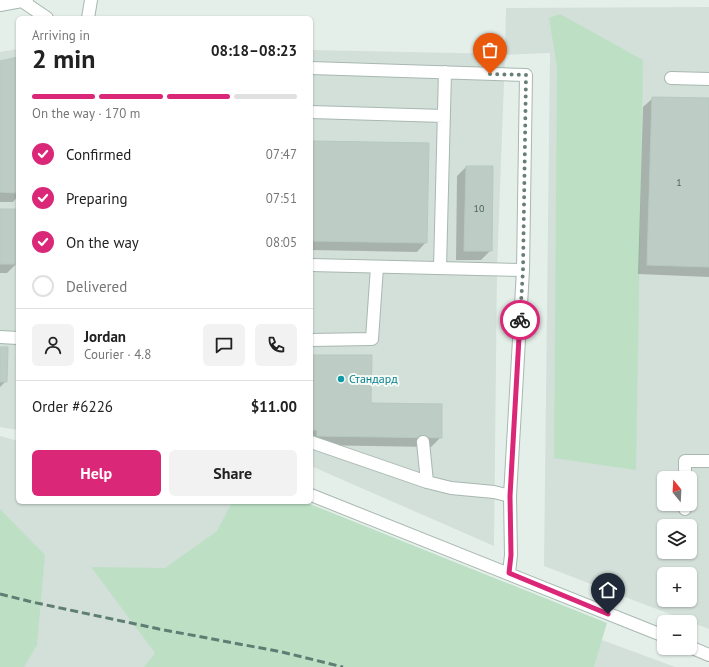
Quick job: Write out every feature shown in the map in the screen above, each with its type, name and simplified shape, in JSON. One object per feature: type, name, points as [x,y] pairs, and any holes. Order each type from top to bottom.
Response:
[{"type":"street","points":[[0,5],[24,0],[44,16]]},
{"type":"street","points":[[88,16],[91,0]]},
{"type":"street","points":[[313,68],[526,75],[523,270],[510,496],[511,555],[509,573]]},
{"type":"street","points":[[440,268],[445,72]]},
{"type":"street","points":[[671,78],[709,79]]},
{"type":"street","points":[[313,112],[444,116]]},
{"type":"street","points":[[313,265],[523,270]]},
{"type":"street","points":[[313,340],[372,339],[377,266]]},
{"type":"street","points":[[0,337],[16,338]]},
{"type":"street","points":[[423,442],[426,482]]},
{"type":"street","points":[[313,443],[426,482],[451,488],[494,492],[510,496]]},
{"type":"street","points":[[685,471],[686,461],[709,461]]},
{"type":"street","points":[[313,496],[657,633]]},
{"type":"street","points":[[697,650],[709,655]]},
{"type":"shaded area","points":[[709,7],[709,629],[697,624],[697,615],[672,615],[544,566],[550,53],[505,55],[497,269],[494,546],[313,467],[313,50],[505,54],[506,8]]},
{"type":"shaded area","points":[[16,49],[16,430],[0,427],[0,52]]},
{"type":"shaded area","points":[[0,436],[16,440],[16,504],[236,504],[675,667],[0,667]]},
{"type":"green space","points":[[560,14],[643,60],[636,470],[554,458],[557,67],[549,18]]},
{"type":"green space","points":[[231,504],[310,504],[607,623],[594,667],[144,667],[155,653],[91,567],[165,568],[217,531]]},
{"type":"green space","points":[[0,509],[45,555],[37,645],[24,667],[0,667]]},
{"type":"building","points":[[16,57],[16,193],[0,192],[0,61]]},
{"type":"building","points":[[652,97],[709,98],[709,267],[647,265]]},
{"type":"building","points":[[313,141],[429,143],[427,243],[313,241]]},
{"type":"building","points":[[466,166],[493,166],[492,251],[464,251]]},
{"type":"building","points":[[0,209],[16,209],[16,264],[0,264]]},
{"type":"building","points":[[0,347],[8,347],[7,382],[0,382]]},
{"type":"building","name":"Стандард","points":[[313,355],[372,355],[371,403],[442,404],[442,438],[317,436],[317,430],[313,430]]},
{"type":"railway","points":[[0,594],[159,629],[282,652],[343,667]]},
{"type":"way so far","points":[[490,74],[526,75],[523,270],[520,320]]},
{"type":"place","name":"Стандард","points":[[341,379]]},
{"type":"route","points":[[520,320],[510,496],[511,555],[509,573],[608,614]]}]
